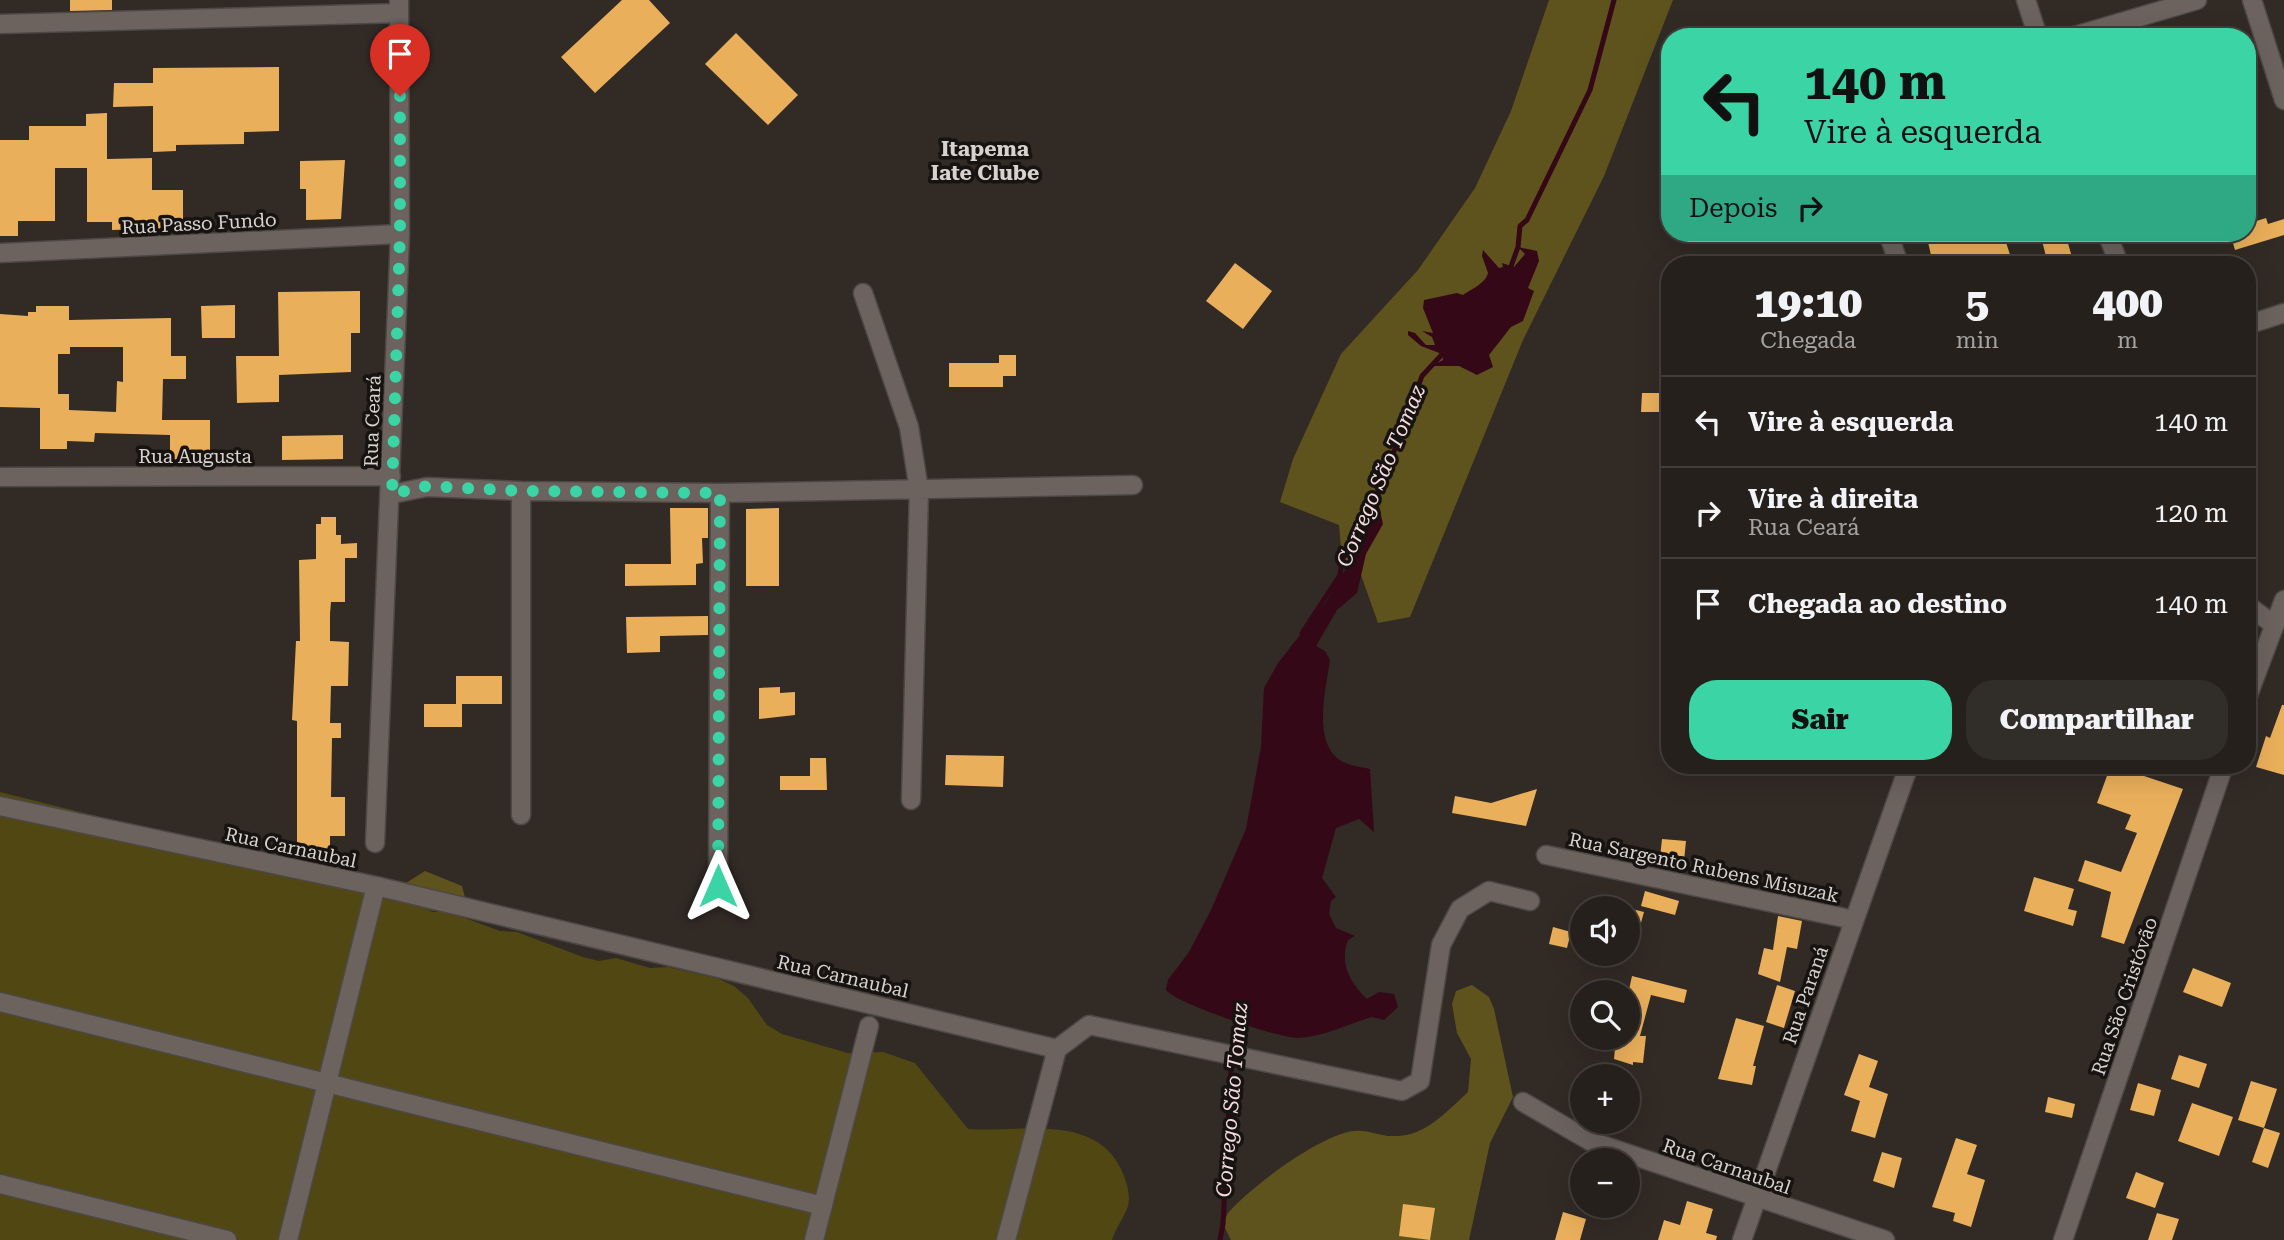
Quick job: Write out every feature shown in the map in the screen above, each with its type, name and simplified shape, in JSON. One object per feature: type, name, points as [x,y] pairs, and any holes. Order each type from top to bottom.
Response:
[{"type":"street","points":[[2026,0],[2035,28]]},
{"type":"street","points":[[2102,28],[2197,0]]},
{"type":"street","points":[[2252,0],[2284,100]]},
{"type":"street","points":[[0,24],[399,6]]},
{"type":"street","name":"Rua Ceará","points":[[375,843],[400,234],[399,6]]},
{"type":"street","name":"Rua Passo Fundo","points":[[0,253],[400,234]]},
{"type":"street","points":[[863,293],[909,427],[919,490],[911,800]]},
{"type":"street","points":[[2256,322],[2284,313]]},
{"type":"street","name":"Rua Augusta","points":[[0,477],[391,485],[522,491],[720,493],[1133,485]]},
{"type":"street","points":[[521,815],[522,491]]},
{"type":"street","points":[[718,886],[720,493]]},
{"type":"street","points":[[2256,672],[2284,600]]},
{"type":"street","points":[[2256,612],[2273,624]]},
{"type":"street","name":"Rua Paraná","points":[[1742,1240],[1906,774]]},
{"type":"street","name":"Rua São Cristóvão","points":[[2063,1240],[2221,774]]},
{"type":"street","name":"Rua Carnaubal","points":[[0,806],[376,886],[1056,1049]]},
{"type":"street","name":"Rua Sargento Rubens Misuzak","points":[[1546,855],[1854,920]]},
{"type":"street","points":[[288,1240],[376,886]]},
{"type":"street","points":[[1006,1240],[1056,1049],[1089,1025],[1402,1091],[1420,1081],[1441,946],[1460,909],[1489,891],[1530,901]]},
{"type":"street","points":[[0,1002],[823,1206]]},
{"type":"street","points":[[814,1240],[869,1026]]},
{"type":"street","name":"Rua Carnaubal","points":[[1523,1102],[1590,1141],[1885,1240]]},
{"type":"street","points":[[0,1184],[227,1240]]},
{"type":"shaded area","points":[[1549,0],[1673,0],[1604,176],[1523,340],[1410,617],[1378,623],[1361,575],[1342,560],[1339,525],[1280,502],[1293,459],[1341,354],[1418,270],[1475,188],[1511,111]]},
{"type":"shaded area","points":[[1518,247],[1537,251],[1539,261],[1528,288],[1534,291],[1523,321],[1511,327],[1489,355],[1493,367],[1477,375],[1459,366],[1431,366],[1443,360],[1442,354],[1421,346],[1408,335],[1408,331],[1415,333],[1426,345],[1435,345],[1432,337],[1422,331],[1433,333],[1423,308],[1424,300],[1457,293],[1463,295],[1481,283],[1488,273],[1482,256],[1483,250],[1499,268],[1503,267],[1502,263],[1514,267],[1525,254]]},
{"type":"shaded area","points":[[1377,497],[1383,524],[1366,554],[1357,593],[1337,610],[1316,646],[1325,651],[1330,660],[1323,716],[1327,743],[1333,754],[1343,762],[1370,769],[1374,832],[1359,819],[1336,828],[1322,878],[1336,897],[1331,901],[1329,914],[1336,928],[1355,936],[1348,940],[1345,957],[1351,979],[1367,999],[1379,992],[1394,994],[1398,1007],[1384,1020],[1372,1017],[1317,1035],[1288,1037],[1207,1011],[1166,990],[1168,980],[1189,952],[1211,910],[1246,829],[1261,747],[1264,688],[1278,663],[1326,602],[1348,565]]},
{"type":"shaded area","points":[[0,792],[288,864],[322,865],[386,889],[432,912],[449,912],[500,931],[517,932],[583,957],[599,961],[616,958],[650,968],[668,967],[719,979],[734,986],[748,998],[767,1025],[782,1034],[848,1053],[883,1052],[915,1063],[968,1129],[1053,1129],[1074,1132],[1093,1139],[1109,1151],[1121,1169],[1128,1192],[1127,1210],[1112,1240],[0,1240]]},
{"type":"shaded area","points":[[425,871],[462,886],[466,901],[438,912],[409,901],[404,890],[406,883]]},
{"type":"shaded area","points":[[1472,985],[1489,997],[1494,1009],[1513,1097],[1490,1143],[1469,1240],[1231,1240],[1223,1224],[1228,1213],[1268,1177],[1305,1152],[1340,1134],[1354,1131],[1392,1136],[1414,1133],[1434,1122],[1468,1092],[1471,1059],[1457,1033],[1452,1004],[1456,991]]},
{"type":"building","points":[[70,0],[112,0],[112,10],[70,11]]},
{"type":"building","points":[[622,0],[649,0],[670,23],[595,93],[561,57]]},
{"type":"building","points":[[736,33],[798,95],[768,125],[705,64]]},
{"type":"building","points":[[279,67],[279,131],[244,132],[244,144],[176,145],[176,151],[153,152],[153,106],[113,107],[114,83],[153,83],[153,68]]},
{"type":"building","points":[[107,113],[107,159],[152,158],[152,190],[183,190],[183,228],[112,230],[112,222],[87,222],[87,168],[55,168],[55,221],[18,221],[18,236],[0,236],[0,140],[29,140],[29,126],[86,126],[86,114]]},
{"type":"building","points":[[345,160],[341,219],[306,220],[306,189],[300,189],[300,161]]},
{"type":"building","points":[[2266,218],[2268,224],[2284,219],[2284,235],[2235,250],[2233,242],[2256,242],[2256,221]]},
{"type":"building","points":[[1928,242],[2006,242],[2010,256],[1931,256]]},
{"type":"building","points":[[2042,242],[2068,242],[2072,256],[2046,256]]},
{"type":"building","points":[[1235,263],[1272,291],[1243,329],[1206,301]]},
{"type":"building","points":[[360,291],[360,333],[351,333],[351,372],[279,375],[279,402],[237,403],[236,356],[279,356],[278,292]]},
{"type":"building","points":[[235,305],[235,338],[202,338],[201,306]]},
{"type":"building","points":[[36,306],[69,306],[69,320],[171,318],[171,356],[186,356],[186,379],[163,379],[162,420],[210,420],[210,462],[170,465],[170,435],[95,433],[94,442],[67,441],[67,449],[40,449],[40,408],[0,407],[0,314],[28,316],[28,312],[36,312]],"holes":[[[70,347],[123,347],[123,382],[117,381],[116,412],[69,410],[69,394],[58,394],[58,354],[70,354]]]},
{"type":"building","points":[[999,355],[1016,355],[1016,376],[1003,376],[1003,387],[949,387],[949,363],[999,363]]},
{"type":"building","points":[[1642,393],[1661,393],[1661,412],[1641,412]]},
{"type":"building","points":[[343,435],[343,459],[282,460],[282,436]]},
{"type":"building","points":[[670,508],[708,508],[708,538],[702,538],[703,563],[696,564],[696,585],[625,586],[625,564],[671,564]]},
{"type":"building","points":[[779,508],[779,586],[746,586],[746,509]]},
{"type":"building","points":[[321,517],[336,517],[336,535],[341,535],[341,544],[357,543],[357,558],[345,558],[345,602],[331,602],[330,641],[349,642],[348,686],[331,686],[330,723],[341,723],[341,738],[332,738],[331,797],[345,797],[345,836],[330,836],[330,863],[297,858],[297,721],[292,720],[296,641],[300,641],[299,560],[316,559],[316,524],[321,524]]},
{"type":"building","points":[[708,616],[708,635],[660,636],[660,652],[627,653],[626,617]]},
{"type":"building","points":[[456,676],[502,676],[502,704],[462,704],[462,727],[424,727],[424,704],[456,704]]},
{"type":"building","points":[[780,687],[780,693],[795,692],[795,715],[759,719],[759,688]]},
{"type":"building","points":[[2282,705],[2284,775],[2256,767],[2266,736],[2270,738]]},
{"type":"building","points":[[946,755],[1004,756],[1003,787],[945,785]]},
{"type":"building","points":[[810,758],[826,758],[827,790],[780,790],[780,776],[810,776]]},
{"type":"building","points":[[2108,774],[2138,774],[2183,789],[2124,944],[2101,937],[2111,892],[2078,881],[2085,860],[2121,872],[2137,833],[2125,829],[2131,815],[2097,803]]},
{"type":"building","points":[[1537,789],[1526,826],[1452,813],[1455,796],[1491,803]]},
{"type":"building","points":[[1662,839],[1686,841],[1683,871],[1659,867]]},
{"type":"building","points":[[2034,877],[2074,889],[2068,909],[2077,911],[2073,926],[2024,911]]},
{"type":"building","points":[[1645,891],[1679,901],[1675,915],[1641,906]]},
{"type":"building","points":[[1640,911],[1644,912],[1640,926]]},
{"type":"building","points":[[1778,916],[1802,921],[1797,949],[1787,947],[1780,982],[1758,974],[1764,948],[1773,950]]},
{"type":"building","points":[[1553,927],[1570,932],[1567,948],[1549,944]]},
{"type":"building","points":[[2193,968],[2231,983],[2222,1007],[2183,992]]},
{"type":"building","points":[[1632,976],[1687,990],[1684,1003],[1651,995],[1640,1036],[1640,980],[1631,980]]},
{"type":"building","points":[[1777,985],[1795,991],[1784,1028],[1766,1022]]},
{"type":"building","points":[[1736,1018],[1764,1026],[1753,1066],[1756,1066],[1752,1085],[1718,1079]]},
{"type":"building","points":[[1640,1036],[1646,1036],[1643,1063],[1630,1064],[1614,1059],[1615,1050],[1640,1050]]},
{"type":"building","points":[[1859,1054],[1878,1061],[1869,1087],[1888,1094],[1875,1138],[1851,1131],[1860,1101],[1844,1095]]},
{"type":"building","points":[[2179,1055],[2207,1064],[2199,1088],[2171,1079]]},
{"type":"building","points":[[2251,1081],[2277,1089],[2264,1128],[2238,1120]]},
{"type":"building","points":[[2138,1083],[2161,1090],[2154,1116],[2130,1110]]},
{"type":"building","points":[[2048,1097],[2075,1104],[2072,1118],[2045,1112]]},
{"type":"building","points":[[2192,1103],[2233,1117],[2219,1156],[2178,1141]]},
{"type":"building","points":[[2264,1128],[2280,1133],[2268,1168],[2252,1162]]},
{"type":"building","points":[[1956,1138],[1977,1145],[1967,1174],[1985,1180],[1971,1227],[1953,1221],[1955,1213],[1932,1207]]},
{"type":"building","points":[[1882,1152],[1902,1158],[1894,1188],[1873,1181]]},
{"type":"building","points":[[2136,1172],[2164,1183],[2155,1208],[2126,1198]]},
{"type":"building","points":[[1687,1201],[1713,1209],[1706,1233],[1717,1236],[1716,1240],[1658,1240],[1664,1220],[1680,1225]]},
{"type":"building","points":[[1403,1204],[1435,1208],[1430,1240],[1399,1236]]},
{"type":"building","points":[[1563,1212],[1570,1214],[1570,1218],[1586,1219],[1580,1240],[1555,1240]]},
{"type":"building","points":[[2157,1213],[2179,1219],[2172,1240],[2148,1240]]},
{"type":"waterway","name":"Corrego São Tomaz","points":[[1509,272],[1518,247],[1520,226],[1527,220],[1590,90],[1614,0]]},
{"type":"waterway","name":"Corrego São Tomaz","points":[[1302,633],[1340,575],[1342,560],[1377,497],[1422,376],[1447,349]]},
{"type":"waterway","name":"Corrego São Tomaz","points":[[1220,1240],[1232,1049],[1238,1015]]},
{"type":"district","name":"Itapema Iate Clube","points":[[985,161]]},
{"type":"route","points":[[400,96],[400,234],[392,494],[427,486],[522,491],[720,493],[718,886]]}]
